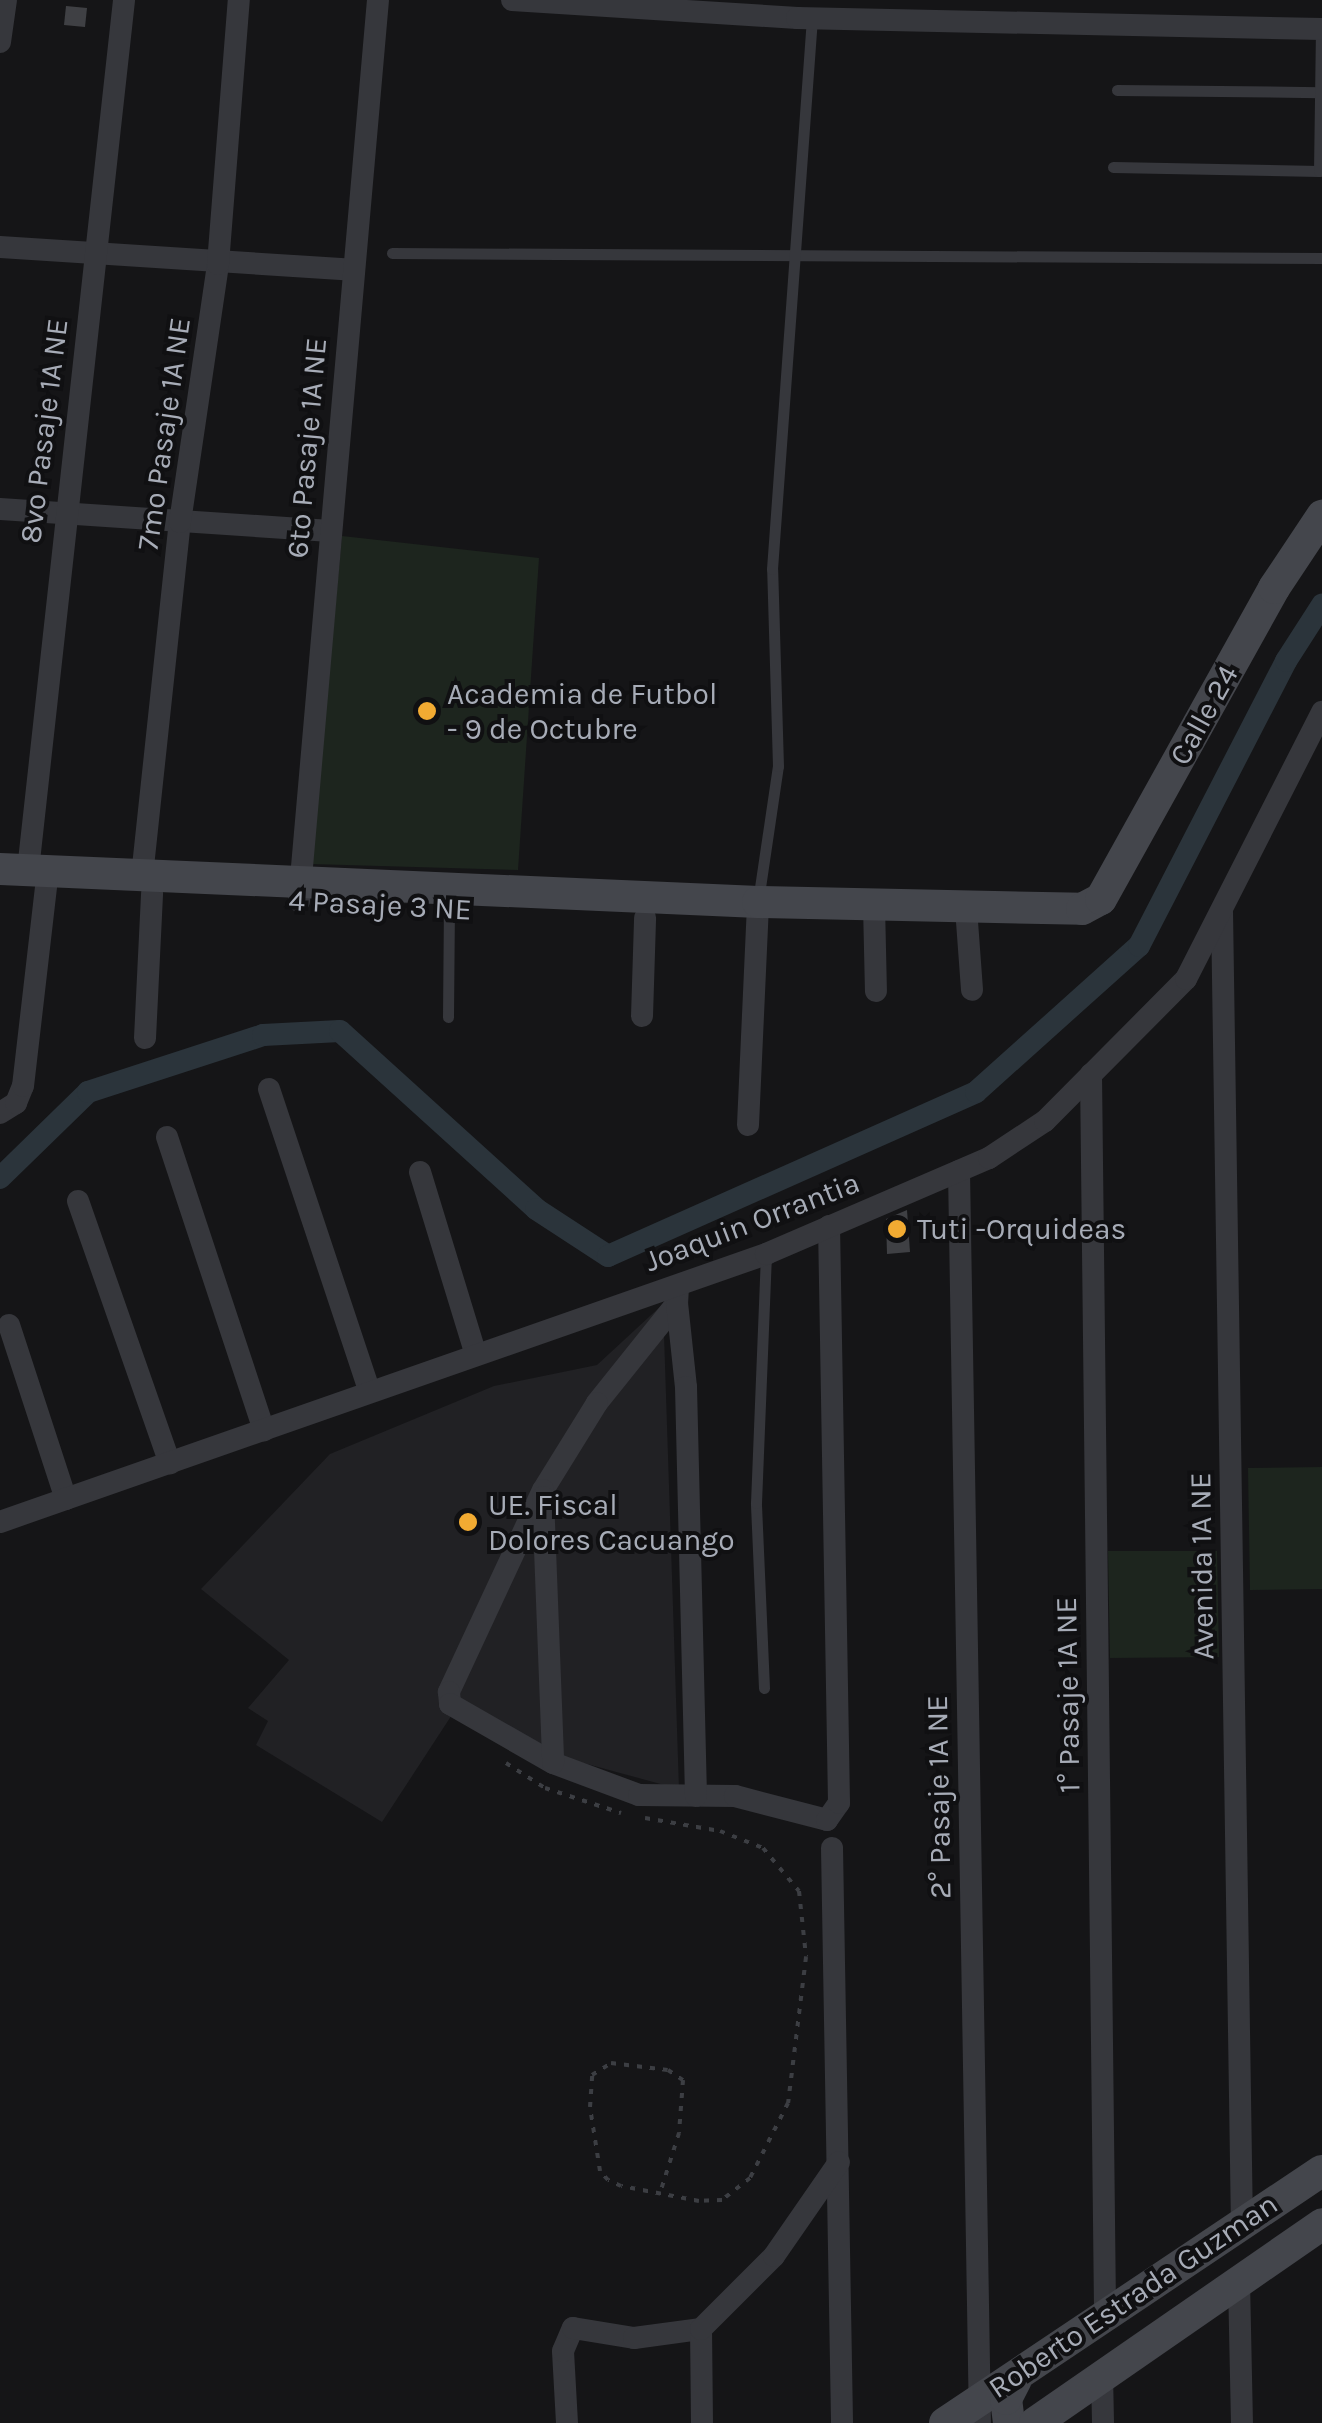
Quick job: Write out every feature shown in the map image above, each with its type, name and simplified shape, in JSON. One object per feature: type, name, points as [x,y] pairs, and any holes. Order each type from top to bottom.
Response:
[{"type":"street","points":[[0,42],[6,0]]},
{"type":"street","name":"8vo Pasaje 1A NE","points":[[0,1114],[16,1104],[22,1086],[18,878],[98,254],[124,0]]},
{"type":"street","name":"7mo Pasaje 1A NE","points":[[145,1038],[147,884],[180,522],[218,264],[239,0]]},
{"type":"street","name":"6to Pasaje 1A NE","points":[[300,892],[378,0]]},
{"type":"street","points":[[512,0],[1321,30]]},
{"type":"street","points":[[0,246],[218,264],[352,270]]},
{"type":"street","points":[[0,509],[330,531]]},
{"type":"street","name":"Calle 24","points":[[1082,909],[1101,900],[1274,588],[1322,516]]},
{"type":"street","name":"Joaquin Orrantia","points":[[0,1522],[476,1355],[677,1295],[959,1170],[1044,1121],[1186,979],[1322,712]]},
{"type":"street","name":"4 Pasaje 3 NE","points":[[18,878],[300,892],[1082,909]]},
{"type":"street","name":"4 Pasaje 3 NE","points":[[300,892],[449,909],[644,918],[758,902]]},
{"type":"street","points":[[748,1125],[758,902]]},
{"type":"street","points":[[874,906],[876,991]]},
{"type":"street","points":[[966,908],[972,990]]},
{"type":"street","name":"Avenida 1A NE","points":[[1222,908],[1242,2224]]},
{"type":"street","points":[[642,1016],[644,918]]},
{"type":"street","name":"1° Pasaje 1A NE","points":[[1091,1074],[1105,2314]]},
{"type":"street","points":[[268,1089],[370,1392]]},
{"type":"street","points":[[167,1137],[264,1430]]},
{"type":"street","name":"2° Pasaje 1A NE","points":[[959,1170],[979,2411]]},
{"type":"street","points":[[420,1172],[476,1355]]},
{"type":"street","points":[[78,1201],[170,1462]]},
{"type":"street","points":[[677,1295],[597,1403],[543,1490],[449,1692],[450,1704],[476,1724],[553,1763],[639,1795],[735,1796],[816,1821],[835,1813],[829,1226]]},
{"type":"street","points":[[677,1295],[686,1388],[696,1796]]},
{"type":"street","points":[[9,1326],[66,1499]]},
{"type":"street","points":[[543,1490],[553,1763]]},
{"type":"street","points":[[832,1848],[842,2423]]},
{"type":"street","points":[[567,2423],[563,2351],[573,2328],[634,2338],[701,2329],[774,2256],[840,2162]]},
{"type":"street","name":"Roberto Estrada Guzman","points":[[945,2423],[979,2411],[1016,2378],[1105,2314],[1322,2171]]},
{"type":"street","name":"Roberto Estrada Guzman","points":[[1035,2423],[1322,2224]]},
{"type":"street","points":[[1240,2280],[1242,2423]]},
{"type":"street","points":[[701,2329],[702,2423]]},
{"type":"street","points":[[1102,2374],[1103,2423]]},
{"type":"street","points":[[1009,2423],[1006,2399],[1016,2378]]},
{"type":"lane","points":[[758,902],[778,766],[772,569],[815,11]]},
{"type":"lane","points":[[1114,167],[1320,172],[1321,30]]},
{"type":"lane","points":[[1117,90],[1320,92]]},
{"type":"lane","points":[[392,252],[1322,258]]},
{"type":"lane","points":[[448,1017],[449,909]]},
{"type":"lane","points":[[764,1688],[756,1503],[766,1254]]},
{"type":"path","points":[[476,1724],[506,1763],[546,1788],[627,1814]]},
{"type":"path","points":[[642,1817],[720,1831],[763,1848],[799,1891],[805,1926],[796,2068],[768,2151],[750,2178],[722,2200],[660,2194],[622,2186],[600,2171],[588,2089],[597,2068],[668,2070],[683,2080],[679,2133],[660,2194]]},
{"type":"shaded area","name":"Academia de Futbol - 9 de Octubre","points":[[342,536],[539,558],[518,870],[311,864]]},
{"type":"shaded area","name":"UE. Fiscal Dolores Cacuango","points":[[663,1304],[679,1789],[565,1758],[459,1704],[382,1822],[256,1745],[268,1721],[248,1708],[289,1660],[201,1589],[330,1454],[494,1386],[597,1365]]},
{"type":"shaded area","points":[[1322,1467],[1322,1589],[1250,1590],[1248,1468]]},
{"type":"shaded area","points":[[1108,1551],[1217,1551],[1219,1657],[1110,1658]]},
{"type":"building","points":[[66,6],[87,8],[85,27],[64,25]]},
{"type":"building","name":"Tuti -Orquideas","points":[[907,1210],[910,1252],[887,1254],[886,1219]]},
{"type":"waterway","points":[[0,1178],[88,1092],[263,1035],[340,1031],[536,1209],[608,1256],[976,1092],[1139,946],[1286,661],[1322,605]]},
{"type":"place","name":"Academia de Futbol - 9 de Octubre","points":[[427,711]]},
{"type":"place","name":"Tuti -Orquideas","points":[[897,1229]]},
{"type":"place","name":"UE. Fiscal Dolores Cacuango","points":[[468,1522]]}]
